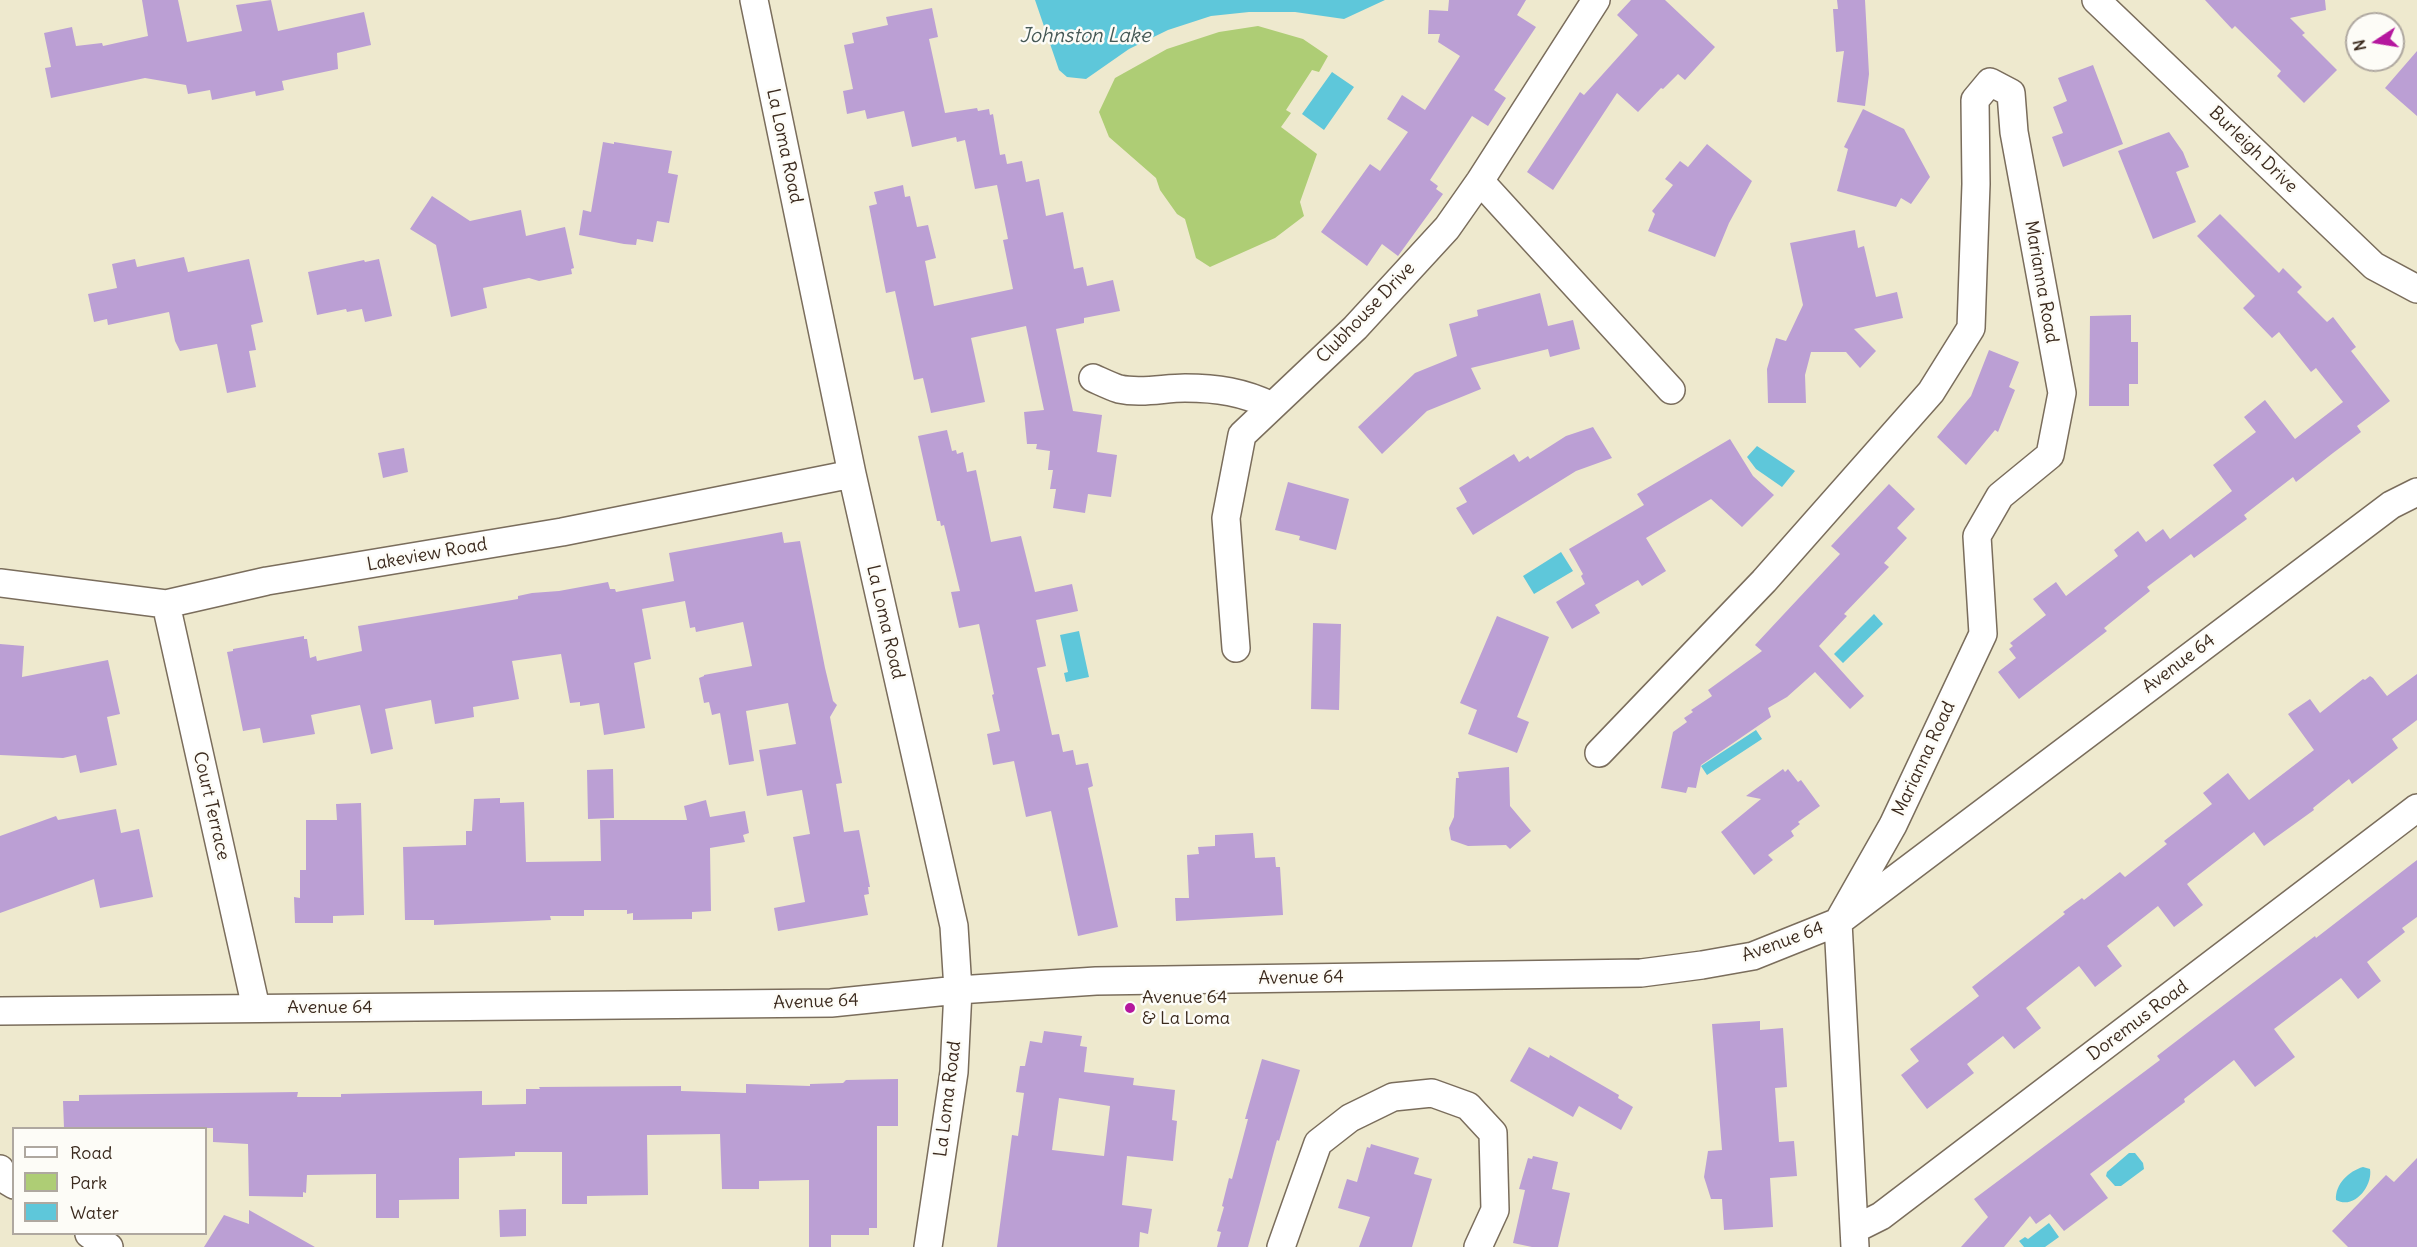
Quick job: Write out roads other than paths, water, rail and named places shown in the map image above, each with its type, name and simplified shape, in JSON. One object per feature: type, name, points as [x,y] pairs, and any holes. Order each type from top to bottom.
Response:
[{"type":"street","name":"La Loma Road","points":[[754,0],[852,474],[954,926],[958,990],[954,1072],[928,1247]]},
{"type":"street","name":"Clubhouse Drive","points":[[1236,648],[1226,518],[1242,435],[1355,328],[1447,228],[1480,181],[1596,0]]},
{"type":"street","name":"Burleigh Drive","points":[[2097,0],[2374,266],[2417,290]]},
{"type":"street","name":"Marianna Road","points":[[1599,753],[1764,582],[1931,392],[1971,328],[1976,184],[1975,100],[1990,82],[2011,93],[2014,132],[2062,393],[2050,455],[2000,496],[1977,536],[1983,633],[1893,825],[1838,922]]},
{"type":"street","points":[[1480,181],[1671,390]]},
{"type":"street","points":[[1093,378],[1120,389],[1185,388],[1229,391],[1251,396],[1272,406]]},
{"type":"street","name":"Lakeview Road","points":[[0,584],[166,604],[267,581],[562,532],[852,474]]},
{"type":"street","name":"Avenue 64","points":[[0,1011],[831,1003],[958,990],[1095,981],[1641,973],[1752,956],[1838,922],[2391,505],[2417,492]]},
{"type":"street","name":"Court Terrace","points":[[166,604],[256,1008]]},
{"type":"street","name":"Doremus Road","points":[[1855,1238],[2417,808]]},
{"type":"street","points":[[1838,922],[1855,1238]]},
{"type":"street","points":[[1281,1247],[1318,1143],[1350,1118],[1393,1097],[1432,1093],[1468,1106],[1493,1132],[1495,1210],[1478,1247]]},
{"type":"street","points":[[91,1235],[110,1247]]},
{"type":"water","name":"Johnston Lake","points":[[1035,0],[1385,0],[1344,19],[1295,12],[1249,12],[1211,16],[1168,30],[1129,49],[1086,79],[1067,77],[1059,70]]},
{"type":"water","points":[[1332,72],[1354,87],[1324,130],[1302,114]]},
{"type":"water","points":[[1757,446],[1795,471],[1782,487],[1756,469],[1747,457]]},
{"type":"water","points":[[1561,552],[1573,571],[1534,594],[1523,576]]},
{"type":"water","points":[[1874,614],[1883,624],[1843,663],[1834,654]]},
{"type":"water","points":[[1079,631],[1089,677],[1066,682],[1064,673],[1068,672],[1060,635]]},
{"type":"water","points":[[1756,730],[1762,739],[1707,775],[1701,766]]},
{"type":"water","points":[[2129,1153],[2135,1153],[2143,1163],[2144,1169],[2121,1186],[2115,1186],[2106,1176],[2107,1172]]},
{"type":"water","points":[[2363,1167],[2370,1169],[2370,1176],[2361,1195],[2349,1202],[2336,1200],[2336,1194],[2344,1179]]},
{"type":"water","points":[[2049,1223],[2059,1237],[2045,1247],[2024,1247],[2019,1241],[2025,1237],[2028,1239]]},
{"type":"place","name":"Avenue 64 & La Loma","points":[[1130,1008]]}]
